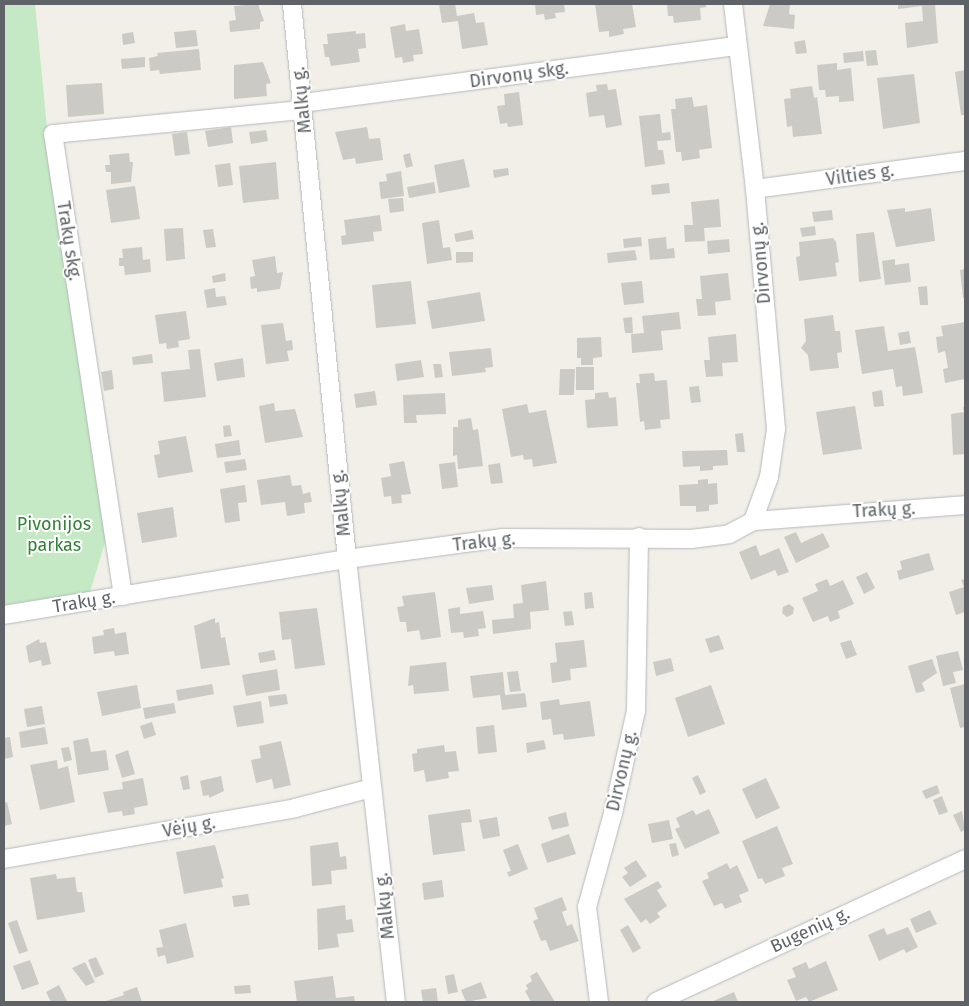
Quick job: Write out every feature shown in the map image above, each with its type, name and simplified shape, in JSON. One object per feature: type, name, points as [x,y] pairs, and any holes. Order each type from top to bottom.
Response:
[{"type":"street","name":"Malkų g.","points":[[292,4],[347,559],[396,1002]]},
{"type":"street","name":"Dirvonų g.","points":[[733,4],[736,46],[755,189],[776,430],[769,477],[753,521]]},
{"type":"street","name":"Dirvonų skg.","points":[[303,107],[736,46]]},
{"type":"street","name":"Trakų skg.","points":[[123,596],[53,134],[303,107]]},
{"type":"street","name":"Vilties g.","points":[[755,189],[965,161]]},
{"type":"street","name":"Trakų g.","points":[[4,615],[347,559],[502,538],[639,537],[691,539],[729,534],[753,521],[965,505]]},
{"type":"street","name":"Dirvonų g.","points":[[599,1002],[588,907],[613,813],[636,711],[639,537]]},
{"type":"street","name":"Vėjų g.","points":[[4,859],[294,808],[372,788]]},
{"type":"street","name":"Bugenių g.","points":[[656,1002],[965,859]]},
{"type":"green space","name":"Pivonijos parkas","points":[[4,4],[35,4],[48,138],[106,539],[90,592],[4,605]]},
{"type":"building","points":[[258,4],[264,21],[260,22],[260,29],[230,32],[229,21],[236,20],[234,6]]},
{"type":"building","points":[[439,4],[455,4],[457,16],[474,13],[476,23],[484,22],[488,45],[462,49],[458,21],[442,23]]},
{"type":"building","points":[[535,4],[564,4],[565,12],[555,13],[556,18],[545,20],[544,14],[536,15]]},
{"type":"building","points":[[595,4],[632,4],[636,27],[623,29],[624,34],[609,37],[609,31],[599,32]]},
{"type":"building","points":[[667,4],[706,4],[706,7],[700,8],[701,20],[674,23],[673,16],[668,16]]},
{"type":"building","points":[[770,4],[790,4],[789,14],[795,15],[794,29],[763,26]]},
{"type":"building","points":[[898,4],[935,4],[938,43],[907,48],[905,23],[923,21],[922,6],[898,9]]},
{"type":"building","points":[[405,24],[406,31],[419,29],[423,54],[413,55],[414,61],[403,63],[402,57],[395,58],[390,27]]},
{"type":"building","points":[[196,30],[198,46],[176,48],[174,32]]},
{"type":"building","points":[[356,31],[356,34],[365,33],[366,48],[358,49],[360,62],[331,66],[329,57],[325,57],[323,44],[328,44],[327,34]]},
{"type":"building","points":[[133,32],[135,43],[123,45],[122,34]]},
{"type":"building","points":[[805,40],[807,53],[796,54],[794,42]]},
{"type":"building","points":[[199,49],[201,70],[160,74],[159,70],[150,71],[149,58],[158,56],[157,53]]},
{"type":"building","points":[[876,50],[878,65],[867,66],[865,51]]},
{"type":"building","points":[[863,51],[864,61],[844,63],[843,53]]},
{"type":"building","points":[[145,57],[145,67],[122,69],[121,59]]},
{"type":"building","points":[[263,62],[271,83],[266,84],[267,96],[234,99],[234,65]]},
{"type":"building","points":[[837,63],[837,70],[851,68],[854,101],[839,102],[839,96],[826,97],[825,90],[819,90],[817,65]]},
{"type":"building","points":[[965,70],[965,115],[961,115],[955,72]]},
{"type":"building","points":[[914,74],[920,123],[883,129],[877,78]]},
{"type":"building","points":[[102,83],[104,114],[68,117],[66,85]]},
{"type":"building","points":[[607,84],[608,90],[616,89],[622,125],[606,128],[604,115],[589,117],[586,93],[597,91],[596,85]]},
{"type":"building","points":[[812,86],[814,98],[817,97],[822,134],[793,137],[792,126],[787,127],[784,99],[791,98],[790,89]]},
{"type":"building","points":[[519,92],[523,125],[508,127],[507,123],[500,124],[497,106],[505,105],[504,94]]},
{"type":"building","points":[[692,97],[694,107],[707,105],[712,148],[699,150],[700,158],[682,161],[681,152],[676,152],[671,109],[676,109],[675,99]]},
{"type":"building","points":[[660,114],[662,133],[670,132],[671,140],[657,141],[658,150],[663,150],[665,164],[645,167],[639,116]]},
{"type":"building","points":[[231,127],[233,143],[208,147],[205,131]]},
{"type":"building","points":[[367,127],[369,139],[380,138],[383,160],[356,164],[355,158],[343,160],[335,132]]},
{"type":"building","points":[[266,130],[268,141],[251,144],[249,132]]},
{"type":"building","points":[[187,132],[190,154],[175,156],[172,134]]},
{"type":"building","points":[[129,153],[130,162],[133,162],[131,182],[111,184],[111,172],[106,172],[105,165],[110,165],[109,155]]},
{"type":"building","points":[[410,153],[413,166],[406,168],[403,155]]},
{"type":"building","points":[[464,159],[470,187],[439,193],[434,165]]},
{"type":"building","points":[[276,162],[279,199],[243,203],[239,166]]},
{"type":"building","points":[[230,163],[233,185],[218,187],[215,165]]},
{"type":"building","points":[[508,168],[509,175],[494,178],[493,170]]},
{"type":"building","points":[[401,171],[404,196],[381,199],[379,182],[387,181],[386,174]]},
{"type":"building","points":[[434,182],[436,193],[409,198],[407,187]]},
{"type":"building","points":[[669,183],[670,193],[652,195],[651,185]]},
{"type":"building","points":[[135,186],[140,219],[111,223],[106,190]]},
{"type":"building","points":[[403,198],[404,211],[390,213],[388,199]]},
{"type":"building","points":[[719,199],[721,227],[704,228],[705,241],[685,242],[684,225],[693,225],[691,202]]},
{"type":"building","points":[[905,208],[905,212],[931,208],[935,241],[896,247],[887,210]]},
{"type":"building","points":[[832,210],[833,220],[814,222],[812,212]]},
{"type":"building","points":[[380,215],[382,231],[373,232],[374,241],[342,245],[341,236],[346,235],[344,220]]},
{"type":"building","points":[[439,220],[443,248],[450,247],[452,260],[427,264],[422,223]]},
{"type":"building","points":[[815,226],[816,235],[802,237],[800,228]]},
{"type":"building","points":[[183,228],[185,259],[166,261],[164,229]]},
{"type":"building","points":[[213,229],[216,247],[206,248],[203,230]]},
{"type":"building","points":[[472,230],[474,239],[456,242],[454,234]]},
{"type":"building","points":[[874,232],[881,279],[859,282],[856,234]]},
{"type":"building","points":[[641,237],[642,246],[624,248],[623,239]]},
{"type":"building","points":[[666,237],[667,249],[674,248],[675,258],[650,260],[648,239]]},
{"type":"building","points":[[833,238],[836,242],[839,262],[835,263],[837,276],[799,281],[796,257],[800,256],[799,242]]},
{"type":"building","points":[[729,239],[730,252],[708,254],[707,241]]},
{"type":"building","points":[[142,247],[143,260],[150,259],[151,272],[125,275],[124,266],[119,266],[119,258],[123,258],[122,249]]},
{"type":"building","points":[[635,250],[637,260],[608,263],[607,253]]},
{"type":"building","points":[[456,252],[473,252],[473,262],[456,263]]},
{"type":"building","points":[[275,256],[277,273],[283,272],[280,289],[257,292],[257,288],[251,289],[250,277],[255,276],[252,260]]},
{"type":"building","points":[[895,259],[895,265],[909,263],[911,282],[885,285],[882,261]]},
{"type":"building","points":[[965,269],[965,298],[963,298],[960,270]]},
{"type":"building","points":[[225,273],[226,281],[213,283],[212,276]]},
{"type":"building","points":[[728,273],[731,300],[715,302],[716,315],[698,316],[696,299],[702,299],[700,276]]},
{"type":"building","points":[[411,281],[416,324],[376,328],[372,285]]},
{"type":"building","points":[[642,281],[644,303],[624,305],[621,283]]},
{"type":"building","points":[[927,286],[928,305],[920,305],[918,287]]},
{"type":"building","points":[[215,288],[216,297],[225,296],[227,305],[207,308],[204,290]]},
{"type":"building","points":[[480,292],[485,321],[432,329],[427,301]]},
{"type":"building","points":[[186,311],[190,339],[178,341],[179,347],[167,349],[166,343],[159,344],[155,315]]},
{"type":"building","points":[[679,312],[681,329],[661,331],[663,350],[632,353],[631,334],[644,333],[642,316]]},
{"type":"building","points":[[833,315],[835,331],[840,331],[842,352],[837,353],[839,368],[810,371],[808,355],[801,348],[806,341],[804,319]]},
{"type":"building","points":[[632,317],[633,333],[625,333],[623,318]]},
{"type":"building","points":[[965,322],[965,379],[945,383],[943,369],[948,368],[945,351],[938,353],[936,337],[943,336],[941,326]]},
{"type":"building","points":[[283,323],[286,341],[292,340],[293,350],[287,351],[289,361],[266,364],[261,325]]},
{"type":"building","points":[[884,326],[888,351],[915,347],[923,393],[903,396],[902,386],[896,387],[893,369],[862,374],[855,330]]},
{"type":"building","points":[[909,331],[911,343],[900,345],[898,333]]},
{"type":"building","points":[[736,334],[738,362],[722,363],[723,376],[706,377],[704,360],[710,360],[708,337]]},
{"type":"building","points":[[601,337],[602,357],[593,358],[593,365],[581,365],[581,358],[577,358],[577,338]]},
{"type":"building","points":[[491,348],[493,367],[485,368],[486,372],[452,376],[449,352]]},
{"type":"building","points":[[200,349],[206,397],[164,402],[161,372],[190,369],[188,350]]},
{"type":"building","points":[[152,354],[153,363],[133,365],[132,357]]},
{"type":"building","points":[[243,358],[245,377],[217,381],[214,363]]},
{"type":"building","points":[[421,360],[424,377],[397,381],[395,364]]},
{"type":"building","points":[[433,364],[441,364],[443,377],[435,378]]},
{"type":"building","points":[[576,367],[594,367],[594,390],[576,390]]},
{"type":"building","points":[[560,369],[575,369],[574,395],[559,395]]},
{"type":"building","points":[[112,370],[114,389],[104,391],[101,372]]},
{"type":"building","points":[[654,373],[655,381],[667,380],[670,419],[660,420],[661,428],[645,430],[644,421],[640,422],[636,383],[640,383],[639,374]]},
{"type":"building","points":[[699,386],[701,402],[691,403],[689,387]]},
{"type":"building","points":[[882,390],[884,406],[874,407],[872,392]]},
{"type":"building","points":[[375,391],[377,405],[356,408],[354,394]]},
{"type":"building","points":[[608,392],[609,398],[616,397],[618,426],[587,428],[585,400],[595,399],[595,393]]},
{"type":"building","points":[[445,393],[446,414],[416,415],[417,423],[404,423],[403,395]]},
{"type":"building","points":[[274,403],[275,411],[295,409],[303,437],[265,443],[259,406]]},
{"type":"building","points":[[527,404],[529,413],[546,410],[557,463],[533,467],[532,459],[524,460],[523,455],[511,457],[502,409]]},
{"type":"building","points":[[855,406],[862,449],[823,455],[816,412]]},
{"type":"building","points":[[963,407],[965,407],[965,454],[953,455],[951,414],[964,412]]},
{"type":"building","points":[[471,418],[473,430],[478,429],[483,466],[458,469],[457,455],[453,456],[453,427],[458,427],[458,420]]},
{"type":"building","points":[[230,425],[232,436],[224,437],[223,426]]},
{"type":"building","points":[[743,433],[745,452],[737,452],[735,434]]},
{"type":"building","points":[[186,436],[193,472],[158,478],[154,455],[160,454],[158,441]]},
{"type":"building","points":[[239,440],[241,455],[217,458],[215,444]]},
{"type":"building","points":[[727,450],[728,465],[713,466],[713,470],[700,471],[700,466],[683,467],[682,451]]},
{"type":"building","points":[[245,459],[247,470],[226,473],[224,462]]},
{"type":"building","points":[[404,461],[411,494],[401,495],[402,503],[392,504],[391,496],[384,497],[381,478],[391,476],[389,464]]},
{"type":"building","points":[[455,462],[458,487],[442,489],[439,464]]},
{"type":"building","points":[[500,463],[503,483],[491,484],[488,465]]},
{"type":"building","points":[[290,475],[292,486],[301,485],[303,494],[310,492],[312,502],[304,503],[305,513],[287,516],[285,502],[261,505],[257,480]]},
{"type":"building","points":[[708,479],[708,484],[717,483],[718,504],[709,505],[709,511],[696,512],[696,506],[680,506],[679,485],[698,484],[698,480]]},
{"type":"building","points":[[245,485],[247,502],[238,503],[240,521],[225,523],[220,489]]},
{"type":"building","points":[[173,507],[177,537],[142,543],[137,513]]},
{"type":"building","points":[[796,532],[801,543],[823,533],[830,547],[796,563],[784,537]]},
{"type":"building","points":[[756,545],[760,556],[779,548],[789,572],[778,576],[775,570],[751,580],[739,552]]},
{"type":"building","points":[[929,553],[934,570],[899,580],[897,571],[902,569],[900,561]]},
{"type":"building","points":[[867,572],[875,588],[864,594],[856,577]]},
{"type":"building","points":[[827,579],[830,586],[843,580],[854,604],[838,611],[840,618],[830,622],[828,616],[813,622],[802,598],[818,591],[815,584]]},
{"type":"building","points":[[965,579],[965,612],[956,615],[949,592],[964,587],[961,580]]},
{"type":"building","points":[[546,581],[549,610],[530,612],[531,629],[493,634],[492,620],[514,618],[513,604],[523,603],[521,585]]},
{"type":"building","points":[[492,585],[494,600],[469,604],[466,588]]},
{"type":"building","points":[[435,592],[441,637],[421,640],[419,630],[407,632],[406,622],[400,622],[397,607],[404,606],[402,596]]},
{"type":"building","points":[[592,592],[594,608],[585,609],[584,593]]},
{"type":"building","points":[[789,604],[794,608],[793,614],[787,617],[782,613],[783,607]]},
{"type":"building","points":[[460,607],[460,614],[483,611],[486,628],[478,629],[479,636],[464,638],[463,632],[451,633],[448,609]]},
{"type":"building","points":[[317,608],[325,665],[295,669],[291,639],[282,640],[279,612]]},
{"type":"building","points":[[572,611],[574,625],[565,626],[563,612]]},
{"type":"building","points":[[215,618],[215,623],[219,622],[221,638],[225,637],[230,665],[201,669],[194,626]]},
{"type":"building","points":[[114,628],[115,634],[126,632],[129,654],[115,656],[114,651],[94,654],[92,637],[104,635],[103,630]]},
{"type":"building","points":[[719,635],[724,649],[710,653],[705,639]]},
{"type":"building","points":[[39,639],[40,643],[46,642],[51,664],[42,666],[41,660],[29,663],[26,646]]},
{"type":"building","points":[[584,640],[587,667],[570,669],[571,680],[552,683],[550,663],[557,662],[555,643]]},
{"type":"building","points":[[851,640],[857,655],[846,659],[840,643]]},
{"type":"building","points":[[274,650],[276,660],[260,663],[258,653]]},
{"type":"building","points":[[958,651],[963,670],[953,672],[956,683],[943,686],[936,656]]},
{"type":"building","points":[[671,658],[674,671],[656,676],[653,662]]},
{"type":"building","points":[[932,659],[937,673],[922,683],[925,691],[916,693],[908,666]]},
{"type":"building","points":[[446,662],[449,691],[414,694],[413,685],[408,686],[410,666]]},
{"type":"building","points":[[277,669],[280,690],[246,696],[242,675]]},
{"type":"building","points":[[518,671],[521,691],[510,692],[507,672]]},
{"type":"building","points":[[503,672],[505,695],[525,693],[527,707],[502,710],[500,695],[473,698],[470,676]]},
{"type":"building","points":[[212,684],[214,694],[178,701],[176,690]]},
{"type":"building","points":[[965,684],[965,727],[960,728],[950,688]]},
{"type":"building","points":[[137,685],[141,708],[102,716],[97,692]]},
{"type":"building","points":[[711,685],[725,724],[688,737],[675,698]]},
{"type":"building","points":[[286,694],[288,704],[270,707],[268,696]]},
{"type":"building","points":[[559,699],[560,705],[590,701],[595,736],[564,740],[563,734],[553,735],[551,719],[542,720],[540,702]]},
{"type":"building","points":[[261,701],[264,723],[237,727],[233,706]]},
{"type":"building","points":[[174,703],[176,713],[145,719],[143,708]]},
{"type":"building","points":[[42,706],[45,724],[27,727],[24,709]]},
{"type":"building","points":[[152,722],[156,735],[144,739],[140,726]]},
{"type":"building","points":[[494,725],[497,752],[478,754],[476,727]]},
{"type":"building","points":[[45,727],[48,744],[21,748],[19,732]]},
{"type":"building","points":[[10,737],[13,757],[4,759],[4,738]]},
{"type":"building","points":[[88,738],[91,752],[106,750],[109,770],[78,775],[73,741]]},
{"type":"building","points":[[544,740],[546,749],[527,753],[526,743]]},
{"type":"building","points":[[281,741],[291,785],[274,789],[272,779],[256,783],[251,760],[261,758],[259,746]]},
{"type":"building","points":[[444,745],[445,752],[456,751],[459,771],[448,772],[449,778],[426,782],[424,770],[414,772],[412,754],[417,753],[417,749]]},
{"type":"building","points":[[69,747],[72,760],[64,762],[61,748]]},
{"type":"building","points":[[128,750],[135,774],[122,778],[115,755]]},
{"type":"building","points":[[57,760],[58,769],[68,766],[75,802],[40,810],[30,765]]},
{"type":"building","points":[[188,775],[190,789],[183,790],[180,777]]},
{"type":"building","points":[[698,775],[706,792],[700,795],[692,778]]},
{"type":"building","points":[[221,776],[224,791],[209,798],[209,795],[203,796],[200,781]]},
{"type":"building","points":[[143,778],[148,805],[134,808],[135,814],[123,816],[122,811],[108,813],[103,792],[123,789],[122,782]]},
{"type":"building","points":[[766,778],[780,808],[756,819],[742,789]]},
{"type":"building","points":[[937,785],[940,793],[926,799],[922,791]]},
{"type":"building","points":[[942,796],[948,812],[939,815],[933,800]]},
{"type":"building","points":[[7,802],[12,824],[4,826],[4,803]]},
{"type":"building","points":[[470,809],[472,822],[461,823],[465,851],[433,855],[428,815]]},
{"type":"building","points":[[709,809],[720,833],[685,849],[675,829],[680,827],[676,818],[693,810],[696,815]]},
{"type":"building","points":[[962,811],[965,830],[961,832],[953,815]]},
{"type":"building","points":[[566,812],[569,826],[552,830],[548,817]]},
{"type":"building","points":[[497,817],[500,836],[483,839],[479,820]]},
{"type":"building","points":[[669,820],[673,839],[652,843],[648,824]]},
{"type":"building","points":[[777,826],[793,864],[782,868],[785,876],[765,884],[762,878],[758,879],[742,841]]},
{"type":"building","points":[[569,834],[576,854],[547,863],[541,844]]},
{"type":"building","points":[[338,842],[340,857],[346,856],[347,869],[331,871],[332,884],[312,886],[310,846]]},
{"type":"building","points":[[676,843],[679,855],[672,857],[669,844]]},
{"type":"building","points":[[518,844],[528,869],[509,877],[507,872],[511,871],[503,850]]},
{"type":"building","points":[[215,845],[224,878],[221,879],[223,887],[184,894],[176,852]]},
{"type":"building","points":[[636,860],[647,876],[630,887],[622,877],[628,873],[624,868]]},
{"type":"building","points":[[727,863],[730,869],[737,865],[749,891],[739,895],[742,902],[725,909],[722,903],[714,906],[702,881],[709,878],[707,873]]},
{"type":"building","points":[[56,874],[57,879],[75,877],[77,892],[82,892],[85,912],[37,920],[30,878]]},
{"type":"building","points":[[442,880],[444,897],[424,900],[422,883]]},
{"type":"building","points":[[658,881],[662,887],[657,890],[667,906],[657,913],[660,917],[650,924],[646,919],[641,923],[624,899]]},
{"type":"building","points":[[248,894],[250,905],[234,907],[232,896]]},
{"type":"building","points":[[562,897],[567,910],[562,912],[567,926],[572,924],[579,941],[550,951],[546,940],[541,941],[533,921],[538,919],[534,908]]},
{"type":"building","points":[[345,905],[346,920],[352,919],[354,932],[337,934],[339,947],[318,950],[317,909]]},
{"type":"building","points":[[930,910],[937,924],[916,933],[910,919]]},
{"type":"building","points":[[17,920],[28,951],[19,954],[8,923]]},
{"type":"building","points":[[186,923],[194,957],[167,964],[165,955],[158,957],[156,948],[163,947],[159,930]]},
{"type":"building","points":[[628,925],[641,948],[633,953],[620,930]]},
{"type":"building","points":[[908,927],[918,947],[906,953],[904,949],[879,961],[868,935],[884,928],[887,935]]},
{"type":"building","points":[[96,957],[104,974],[95,978],[88,960]]},
{"type":"building","points":[[30,960],[39,984],[22,990],[13,966]]},
{"type":"building","points":[[826,961],[838,990],[809,1002],[806,997],[796,1001],[787,980],[796,977],[792,968],[806,962],[809,969]]},
{"type":"building","points":[[85,962],[95,982],[86,986],[72,968]]},
{"type":"building","points":[[537,972],[555,1002],[531,1002],[525,991],[528,989],[526,985],[532,981],[530,976]]},
{"type":"building","points":[[454,974],[458,992],[448,994],[445,976]]},
{"type":"building","points":[[333,976],[336,998],[354,996],[355,1002],[297,1002],[294,981]]},
{"type":"building","points":[[481,982],[487,998],[466,1002],[461,990]]},
{"type":"building","points":[[59,985],[67,1001],[51,1002],[46,992]]},
{"type":"building","points":[[250,985],[251,993],[235,994],[234,986]]},
{"type":"building","points":[[137,987],[142,1002],[103,1002],[124,995],[123,992]]},
{"type":"building","points":[[436,988],[438,1002],[423,1002],[421,990]]},
{"type":"building","points":[[734,992],[738,1002],[711,1002]]}]
